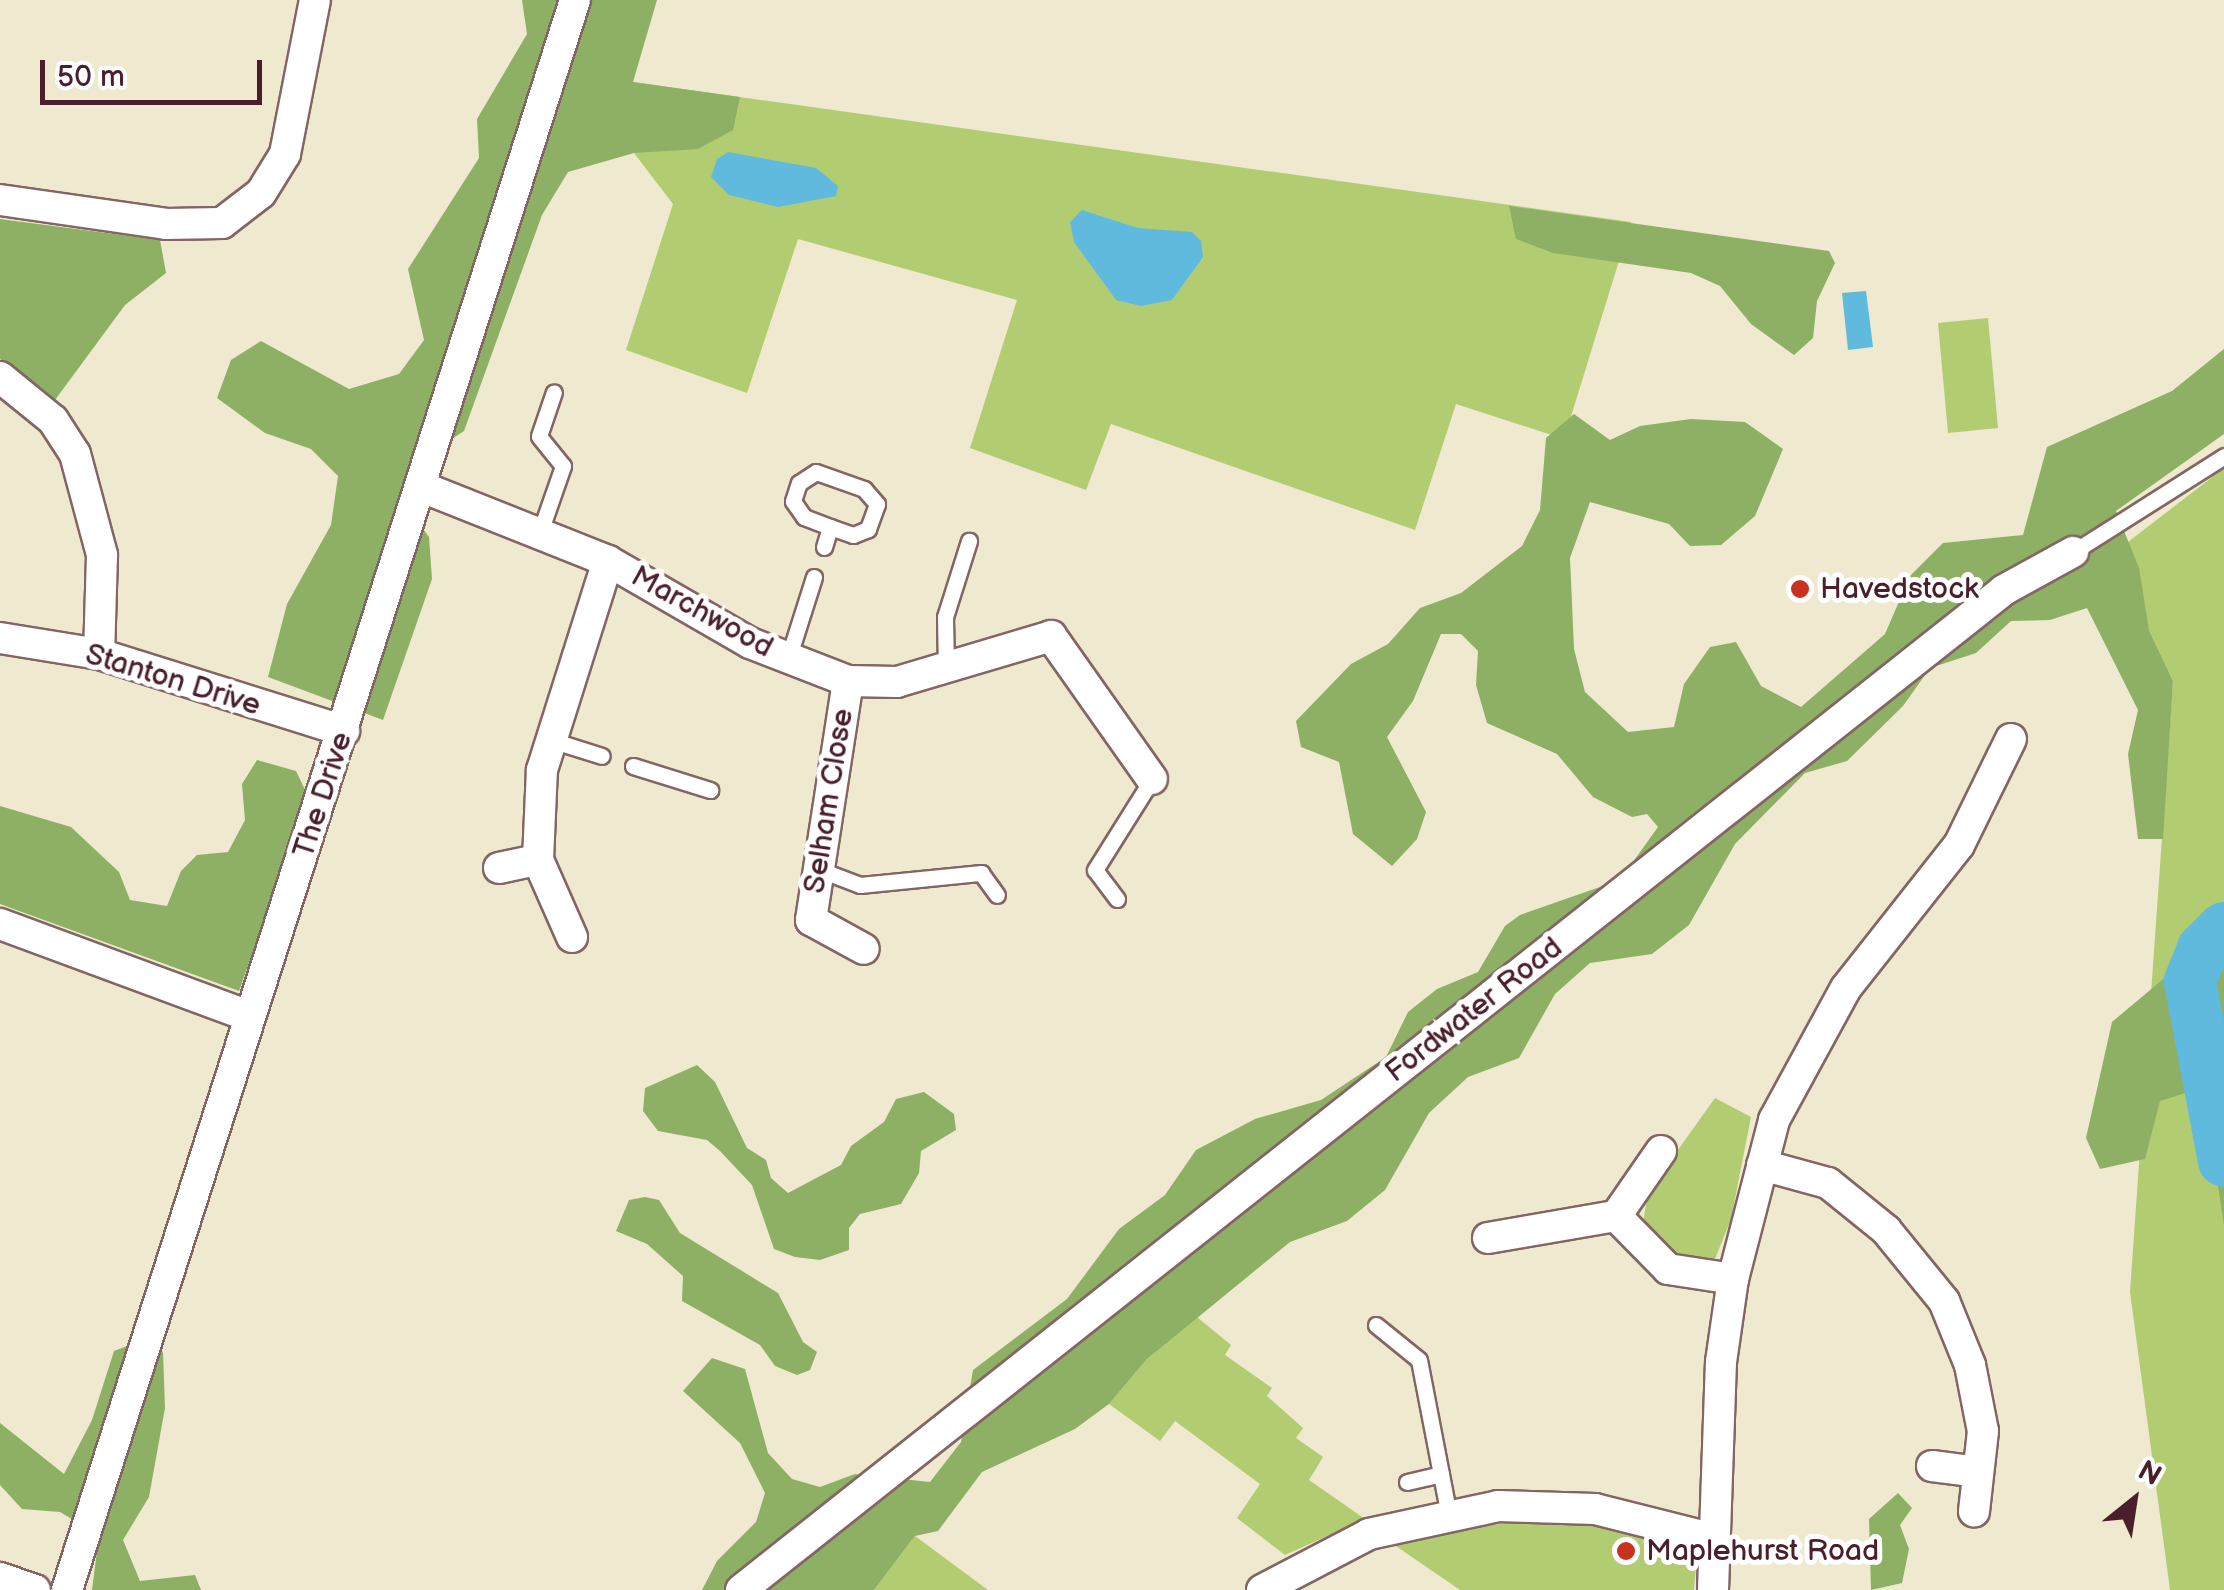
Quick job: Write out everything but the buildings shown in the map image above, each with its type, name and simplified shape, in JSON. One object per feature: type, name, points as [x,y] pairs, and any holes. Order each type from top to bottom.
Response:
[{"type":"street","points":[[0,200],[166,224],[222,222],[261,194],[285,154],[315,0]]},
{"type":"street","name":"The Drive","points":[[67,1590],[574,0]]},
{"type":"street","points":[[0,377],[53,420],[75,454],[102,555],[98,654]]},
{"type":"street","name":"Marchwood","points":[[422,486],[608,561],[788,659],[848,681],[897,682],[1051,636],[1152,779]]},
{"type":"street","name":"Fordwater Road","points":[[740,1590],[2004,590],[2072,552]]},
{"type":"street","points":[[572,937],[538,860],[542,770],[608,561]]},
{"type":"street","name":"Stanton Drive","points":[[0,638],[98,654],[344,731]]},
{"type":"street","name":"Selham Close","points":[[848,681],[811,920],[864,948]]},
{"type":"street","points":[[1713,1590],[1721,1362],[1733,1279],[1774,1120],[1846,988],[1959,846],[2012,739]]},
{"type":"street","points":[[499,868],[538,860]]},
{"type":"street","points":[[0,924],[249,1016]]},
{"type":"street","points":[[1488,1238],[1616,1216],[1661,1151]]},
{"type":"street","points":[[1762,1165],[1828,1182],[1886,1230],[1944,1301],[1970,1365],[1984,1432],[1974,1511]]},
{"type":"street","points":[[1616,1216],[1668,1269],[1733,1279]]},
{"type":"street","points":[[1932,1466],[1978,1472]]},
{"type":"street","points":[[1262,1590],[1369,1534],[1498,1506],[1595,1509],[1714,1539]]},
{"type":"street","points":[[0,1578],[34,1590]]},
{"type":"lane","points":[[540,532],[563,466],[539,436],[554,392]]},
{"type":"lane","name":"Fordwater Road","points":[[2072,552],[2224,456]]},
{"type":"lane","points":[[816,472],[864,489],[877,504],[868,529],[853,535],[830,527],[804,518],[792,501],[799,483],[816,472]]},
{"type":"lane","points":[[824,547],[830,527]]},
{"type":"lane","points":[[946,669],[946,616],[970,540]]},
{"type":"lane","points":[[788,659],[814,577]]},
{"type":"lane","points":[[552,740],[602,756]]},
{"type":"lane","points":[[633,766],[710,790]]},
{"type":"lane","points":[[1117,899],[1095,870],[1152,779]]},
{"type":"lane","points":[[818,869],[860,886],[981,874],[997,895]]},
{"type":"lane","points":[[1376,1325],[1419,1360],[1449,1516]]},
{"type":"lane","points":[[1407,1482],[1441,1474]]},
{"type":"green space","points":[[522,0],[657,0],[633,82],[740,97],[733,130],[698,149],[634,153],[568,172],[542,215],[464,431],[414,464],[403,501],[429,537],[432,579],[383,720],[268,677],[287,604],[331,525],[338,476],[311,449],[265,433],[217,398],[231,360],[261,341],[349,389],[399,374],[424,340],[408,269],[479,158],[477,119],[527,34]]},
{"type":"green space","points":[[633,82],[1631,222],[1564,439],[1456,404],[1415,530],[1111,424],[1086,490],[970,448],[1017,300],[798,239],[747,393],[626,350],[673,204],[634,153]]},
{"type":"green space","points":[[1509,206],[1829,251],[1835,263],[1817,301],[1813,338],[1794,355],[1751,324],[1720,286],[1691,273],[1553,253],[1516,239]]},
{"type":"green space","points":[[0,219],[160,240],[166,273],[125,305],[55,400],[0,359]]},
{"type":"green space","points":[[1988,318],[1998,428],[1948,433],[1938,323]]},
{"type":"green space","points":[[2224,349],[2224,434],[2116,511],[2139,568],[2149,630],[2173,681],[2163,839],[2138,839],[2128,754],[2138,710],[2087,608],[2050,620],[2011,621],[1976,653],[1930,668],[1903,706],[1847,761],[1805,773],[1735,844],[1689,925],[1652,954],[1590,963],[1555,994],[1519,1058],[1468,1077],[1429,1113],[1385,1190],[1347,1221],[1290,1242],[1147,1359],[1109,1404],[1075,1429],[982,1472],[938,1531],[915,1536],[874,1590],[702,1590],[717,1561],[756,1522],[765,1493],[740,1443],[683,1391],[712,1358],[745,1369],[768,1453],[792,1479],[820,1487],[855,1474],[930,1482],[961,1442],[973,1370],[1067,1299],[1119,1229],[1165,1195],[1196,1150],[1255,1119],[1321,1100],[1386,1057],[1408,1012],[1437,989],[1478,972],[1505,926],[1520,915],[1620,880],[1658,827],[1647,814],[1632,817],[1593,797],[1557,754],[1487,723],[1476,685],[1478,651],[1461,634],[1441,634],[1413,701],[1387,737],[1426,812],[1417,839],[1392,866],[1353,834],[1339,762],[1301,747],[1296,721],[1351,664],[1388,644],[1420,608],[1461,593],[1522,546],[1540,510],[1546,438],[1574,414],[1610,440],[1640,426],[1691,419],[1745,422],[1783,449],[1755,516],[1721,545],[1690,546],[1669,524],[1590,502],[1570,558],[1574,649],[1585,692],[1628,732],[1674,727],[1684,684],[1710,647],[1736,642],[1761,686],[1801,707],[1885,634],[1910,576],[1943,543],[2023,535],[2047,447],[2172,391]]},
{"type":"green space","points":[[2224,468],[2224,1590],[2170,1590],[2130,1292],[2173,681],[2149,630],[2128,542]]},
{"type":"green space","points":[[257,760],[296,771],[308,796],[239,991],[0,904],[0,806],[71,827],[119,872],[130,900],[167,906],[181,871],[197,855],[228,852],[245,820],[242,784]]},
{"type":"green space","points":[[2224,938],[2224,1226],[2208,1119],[2195,1090],[2160,1101],[2145,1159],[2100,1169],[2086,1138],[2112,1022],[2168,975],[2201,965]]},
{"type":"green space","points":[[697,1065],[715,1082],[747,1148],[766,1160],[771,1178],[788,1193],[841,1165],[851,1146],[884,1122],[896,1099],[924,1092],[954,1114],[956,1130],[921,1151],[919,1173],[901,1204],[860,1214],[849,1228],[849,1250],[820,1260],[795,1257],[774,1249],[752,1185],[720,1151],[707,1140],[658,1131],[643,1111],[645,1088]]},
{"type":"green space","points":[[1715,1098],[1751,1117],[1731,1219],[1715,1259],[1671,1255],[1643,1223],[1648,1192]]},
{"type":"green space","points":[[629,1200],[659,1200],[680,1233],[778,1293],[803,1342],[817,1352],[810,1370],[797,1375],[775,1366],[760,1345],[682,1301],[683,1276],[647,1244],[616,1231]]},
{"type":"green space","points":[[1197,1317],[1231,1345],[1225,1355],[1272,1388],[1267,1396],[1303,1428],[1296,1438],[1323,1457],[1309,1480],[1365,1519],[1285,1555],[1237,1518],[1260,1484],[1175,1421],[1160,1441],[1109,1404],[1147,1359]]},
{"type":"green space","points":[[135,1343],[163,1352],[165,1408],[149,1497],[123,1540],[140,1581],[195,1575],[201,1590],[92,1590],[99,1535],[60,1512],[22,1509],[0,1485],[0,1423],[64,1474],[92,1420],[114,1351]]},
{"type":"green space","points":[[1898,1493],[1912,1508],[1900,1525],[1909,1549],[1902,1583],[1871,1590],[1869,1519]]},
{"type":"green space","points":[[1505,1523],[1599,1525],[1697,1554],[1694,1590],[1460,1590],[1390,1542]]},
{"type":"green space","points":[[915,1536],[988,1590],[874,1590]]},
{"type":"water","points":[[728,152],[816,168],[838,186],[836,196],[778,207],[729,195],[711,177],[717,159]]},
{"type":"water","points":[[1082,210],[1138,228],[1192,232],[1201,241],[1203,257],[1172,300],[1141,306],[1116,300],[1074,242],[1070,222]]},
{"type":"water","points":[[1866,291],[1873,347],[1848,350],[1842,293]]},
{"type":"waterway","points":[[2224,928],[2203,949],[2190,981],[2224,1161]]},
{"type":"place","name":"Havedstock","points":[[1800,589]]},
{"type":"place","name":"Maplehurst Road","points":[[1626,1551]]}]
